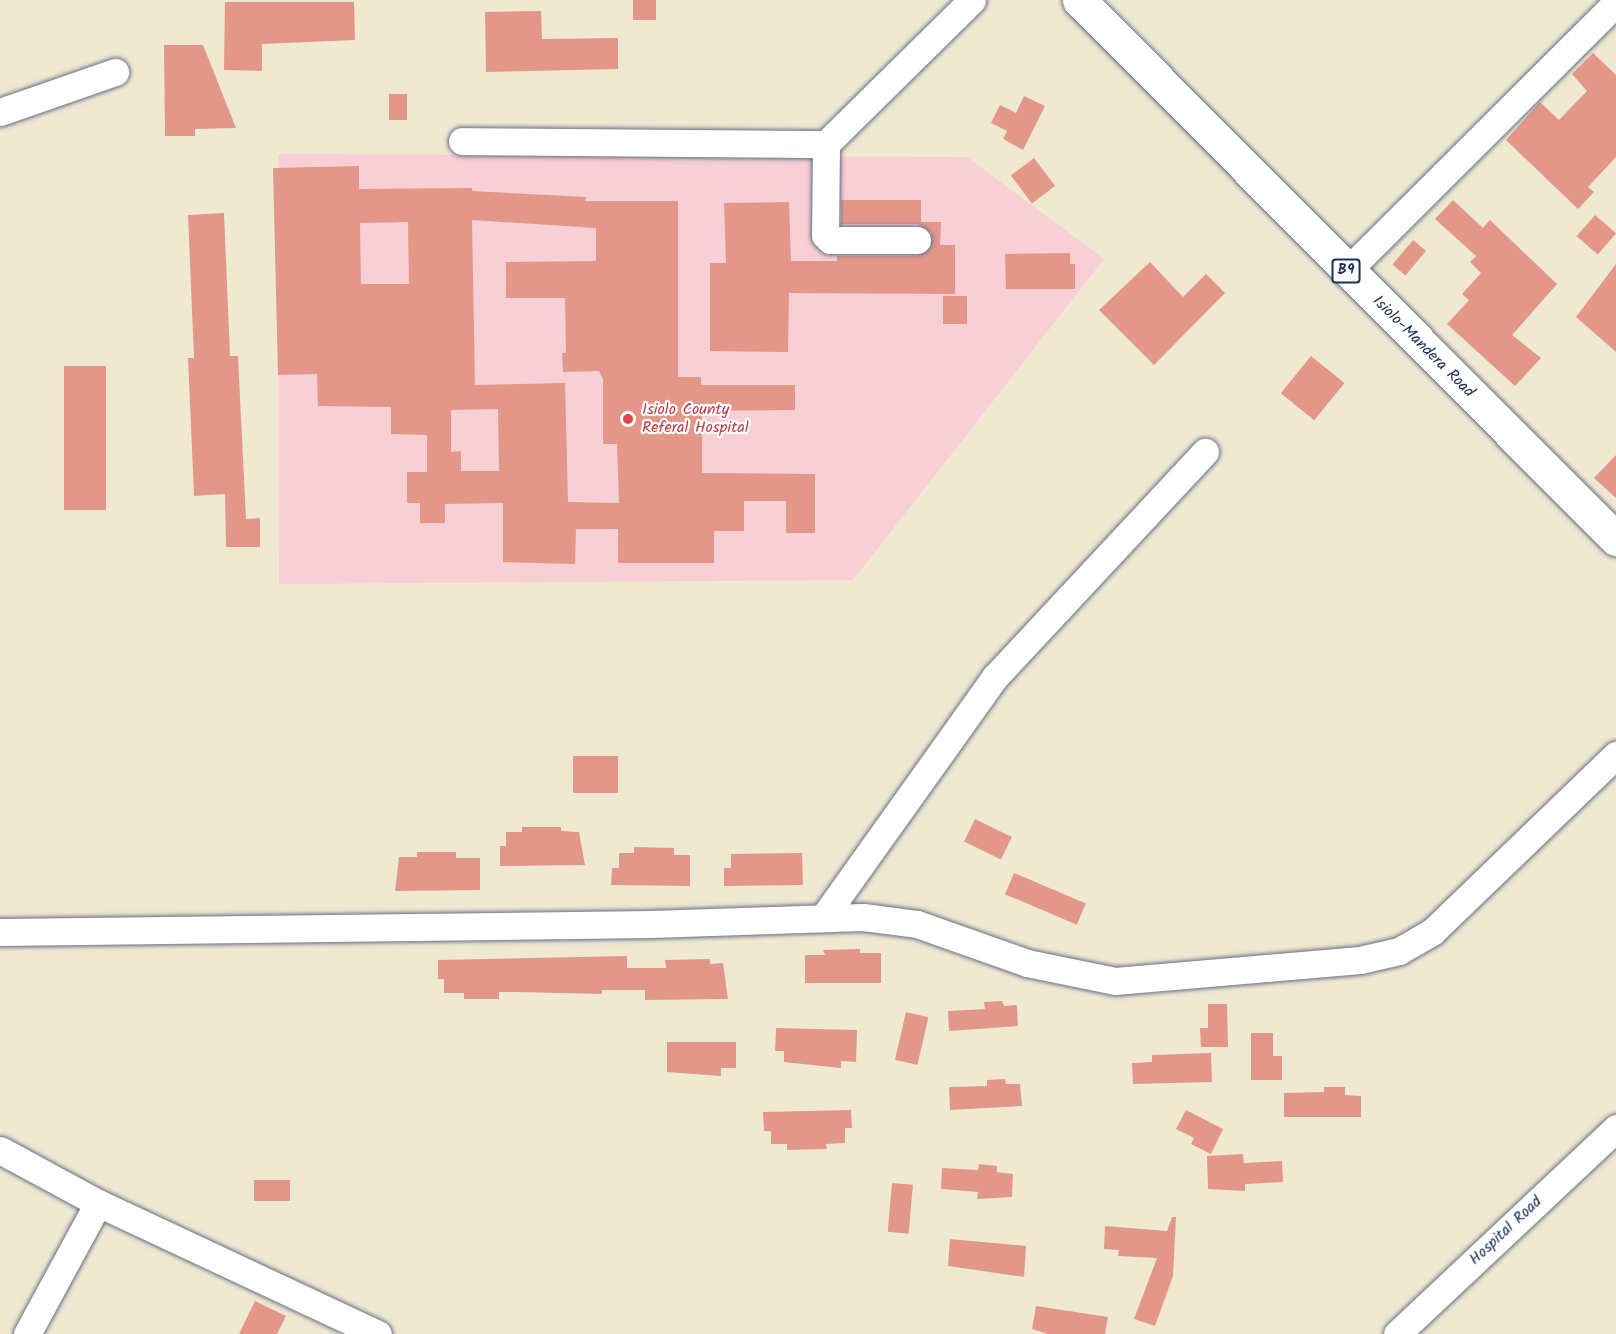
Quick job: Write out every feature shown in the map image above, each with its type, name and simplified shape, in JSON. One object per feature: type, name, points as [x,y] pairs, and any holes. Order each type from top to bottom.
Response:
[{"type":"highway","name":"Isiolo-Mandera Road","points":[[1079,0],[1616,539]]},
{"type":"street","points":[[917,240],[830,240],[825,235],[826,144],[972,0]]},
{"type":"street","points":[[1347,271],[1616,3]]},
{"type":"street","points":[[0,112],[115,72]]},
{"type":"street","points":[[462,141],[826,144]]},
{"type":"street","points":[[823,918],[995,677],[1205,452]]},
{"type":"street","points":[[0,932],[651,924],[863,917],[917,924],[1027,963],[1115,981],[1360,960],[1399,951],[1433,931],[1616,755]]},
{"type":"street","name":"Hospital Road","points":[[1396,1334],[1616,1128]]},
{"type":"street","points":[[0,1150],[98,1203],[378,1334]]},
{"type":"street","points":[[27,1334],[98,1203]]},
{"type":"shaded area","name":"Isiolo County Referal Hospital","points":[[278,154],[967,157],[1104,259],[853,580],[279,584]]},
{"type":"building","points":[[633,0],[656,0],[656,20],[633,20]]},
{"type":"building","points":[[225,2],[354,2],[355,40],[262,44],[262,71],[224,70]]},
{"type":"building","points":[[541,11],[542,39],[618,38],[618,69],[486,72],[485,12]]},
{"type":"building","points":[[164,45],[203,45],[236,128],[195,129],[195,136],[165,136]]},
{"type":"building","points":[[1593,53],[1616,75],[1616,157],[1588,187],[1594,192],[1578,209],[1506,140],[1540,102],[1559,120],[1587,91],[1572,74]]},
{"type":"building","points":[[389,94],[407,94],[407,120],[389,120]]},
{"type":"building","points":[[1024,96],[1045,106],[1023,150],[1003,139],[1007,131],[991,123],[1000,105],[1016,113]]},
{"type":"building","points":[[1034,158],[1055,186],[1032,203],[1011,175]]},
{"type":"building","points":[[359,166],[359,189],[472,188],[472,191],[586,197],[585,201],[678,201],[678,377],[701,377],[701,385],[795,385],[795,410],[702,411],[702,473],[815,474],[815,533],[786,533],[786,501],[744,501],[744,531],[714,531],[714,563],[618,563],[618,529],[576,529],[575,564],[503,562],[503,503],[445,504],[445,523],[420,523],[420,503],[407,503],[407,472],[427,472],[427,435],[391,434],[391,407],[318,406],[317,374],[278,375],[273,168]],"holes":[[[472,220],[596,228],[596,261],[506,262],[506,298],[565,298],[566,353],[562,353],[563,372],[599,371],[603,379],[603,444],[617,444],[619,503],[568,502],[565,383],[475,385]],[[408,222],[409,284],[361,284],[360,223]],[[498,409],[499,471],[461,471],[461,451],[451,452],[451,410]]]},
{"type":"building","points":[[841,200],[921,200],[921,222],[941,222],[940,245],[955,245],[955,294],[789,293],[788,352],[710,351],[710,263],[726,263],[724,203],[789,202],[791,261],[837,261],[837,256],[917,256],[931,247],[931,233],[918,224],[841,224]]},
{"type":"building","points":[[1453,200],[1483,228],[1490,220],[1557,284],[1512,335],[1541,358],[1515,386],[1447,324],[1469,300],[1462,294],[1481,273],[1470,262],[1476,256],[1435,219]]},
{"type":"building","points":[[224,213],[230,356],[238,356],[246,519],[260,518],[260,547],[226,547],[225,494],[194,496],[188,358],[194,358],[188,215]]},
{"type":"building","points":[[1595,215],[1616,233],[1598,255],[1577,236]]},
{"type":"building","points":[[1413,240],[1426,251],[1405,275],[1392,265]]},
{"type":"building","points":[[1070,253],[1070,264],[1075,264],[1075,289],[1006,289],[1005,254]]},
{"type":"building","points":[[1150,262],[1183,297],[1206,274],[1225,293],[1154,365],[1099,310]]},
{"type":"building","points":[[1616,264],[1616,352],[1576,317]]},
{"type":"building","points":[[943,296],[967,296],[967,324],[943,324]]},
{"type":"building","points":[[1311,356],[1344,383],[1314,420],[1281,393]]},
{"type":"building","points":[[64,366],[106,366],[106,510],[64,510]]},
{"type":"building","points":[[1616,455],[1616,498],[1594,478]]},
{"type":"building","points":[[573,756],[618,756],[618,793],[573,793]]},
{"type":"building","points":[[975,819],[1012,837],[1001,859],[964,841]]},
{"type":"building","points":[[522,827],[561,827],[561,831],[579,832],[585,865],[500,866],[500,846],[506,846],[506,832],[522,832]]},
{"type":"building","points":[[634,847],[674,848],[674,855],[690,855],[690,886],[611,885],[612,868],[619,868],[619,853],[634,853]]},
{"type":"building","points":[[417,852],[456,852],[456,858],[480,858],[480,890],[395,891],[399,857],[417,857]]},
{"type":"building","points":[[802,853],[803,885],[724,886],[724,868],[731,868],[731,854]]},
{"type":"building","points":[[1014,873],[1086,903],[1077,925],[1005,894]]},
{"type":"building","points":[[860,949],[860,953],[881,953],[881,983],[805,983],[805,955],[825,955],[823,950]]},
{"type":"building","points":[[627,956],[627,968],[666,968],[665,960],[710,959],[710,964],[723,963],[728,999],[645,1000],[645,990],[602,990],[602,994],[499,992],[499,999],[464,999],[464,993],[444,993],[444,979],[438,979],[438,960]]},
{"type":"building","points":[[1002,1001],[1004,1006],[1017,1005],[1018,1026],[949,1031],[948,1011],[985,1009],[984,1002]]},
{"type":"building","points":[[1208,1004],[1227,1004],[1228,1047],[1201,1047],[1200,1028],[1208,1028]]},
{"type":"building","points":[[906,1012],[928,1017],[917,1065],[895,1060]]},
{"type":"building","points":[[776,1028],[857,1030],[856,1062],[841,1061],[841,1068],[784,1062],[784,1051],[775,1051]]},
{"type":"building","points":[[1251,1033],[1273,1033],[1273,1056],[1282,1056],[1282,1080],[1251,1080]]},
{"type":"building","points":[[667,1042],[736,1042],[736,1068],[721,1068],[721,1076],[667,1072]]},
{"type":"building","points":[[1211,1053],[1212,1082],[1133,1084],[1132,1063],[1152,1062],[1152,1055]]},
{"type":"building","points":[[1005,1079],[1006,1084],[1020,1084],[1022,1106],[950,1110],[949,1087],[987,1086],[987,1080]]},
{"type":"building","points":[[1324,1087],[1345,1087],[1345,1095],[1361,1096],[1361,1117],[1284,1117],[1284,1093],[1324,1092]]},
{"type":"building","points":[[851,1110],[852,1128],[845,1128],[845,1143],[826,1144],[827,1149],[787,1150],[787,1144],[771,1144],[771,1131],[764,1131],[763,1112]]},
{"type":"building","points":[[1186,1110],[1223,1129],[1211,1154],[1191,1144],[1194,1138],[1176,1129]]},
{"type":"building","points":[[1243,1154],[1244,1163],[1282,1161],[1283,1182],[1245,1184],[1245,1191],[1208,1189],[1207,1156]]},
{"type":"building","points":[[979,1164],[997,1166],[997,1172],[1013,1174],[1012,1197],[977,1199],[978,1192],[941,1189],[942,1168],[978,1170]]},
{"type":"building","points":[[254,1180],[290,1180],[290,1201],[254,1201]]},
{"type":"building","points":[[892,1183],[913,1185],[909,1234],[888,1232]]},
{"type":"building","points":[[1172,1217],[1176,1217],[1173,1276],[1155,1326],[1134,1319],[1157,1258],[1118,1256],[1119,1250],[1104,1249],[1105,1226],[1167,1231]]},
{"type":"building","points":[[950,1239],[1026,1246],[1024,1277],[948,1266]]},
{"type":"building","points":[[255,1301],[286,1316],[277,1334],[239,1334]]},
{"type":"building","points":[[1036,1306],[1108,1317],[1105,1334],[1048,1334],[1032,1329]]},
{"type":"place","name":"Isiolo County Referal Hospital","points":[[628,419]]}]
